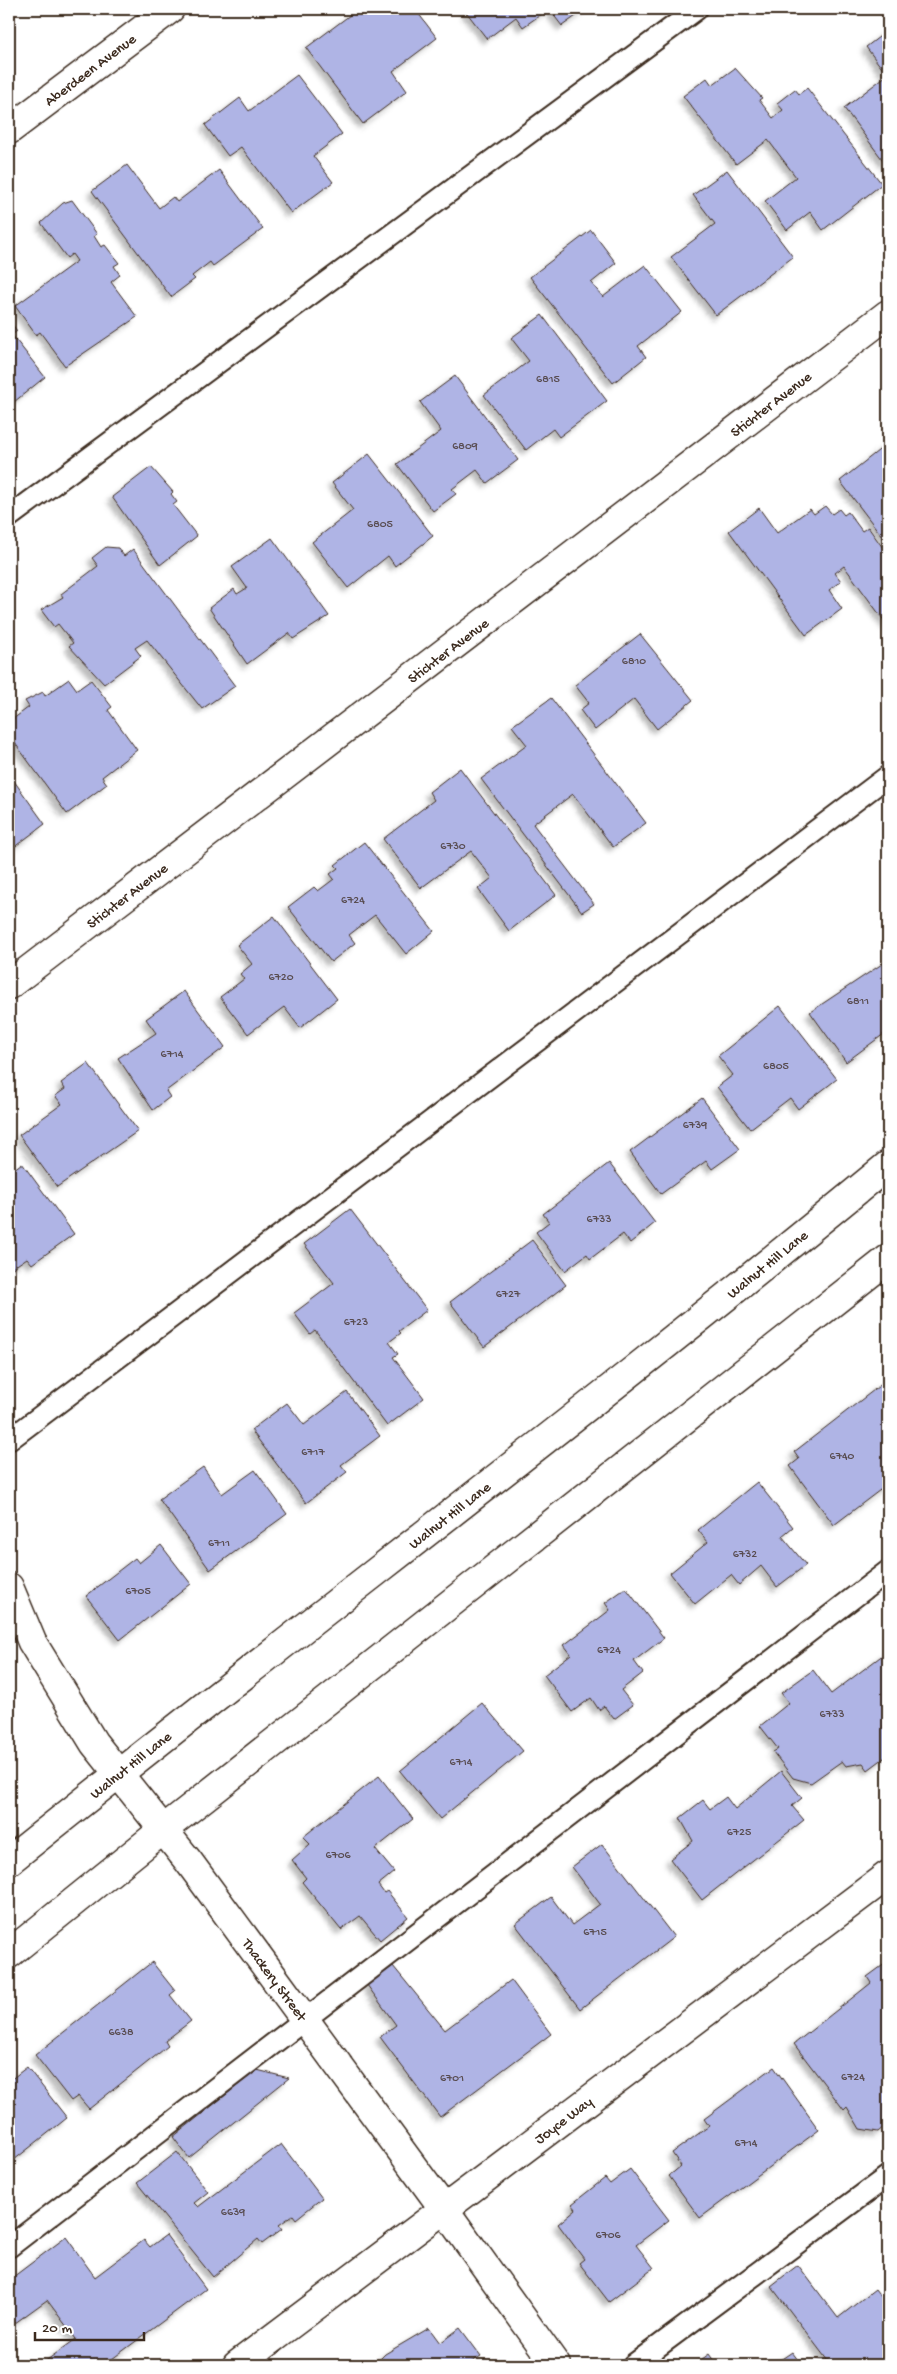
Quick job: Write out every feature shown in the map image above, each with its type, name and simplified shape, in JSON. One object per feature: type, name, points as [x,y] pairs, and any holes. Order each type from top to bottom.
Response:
[{"type":"street","name":"Aberdeen Avenue","points":[[9,130],[170,9]]},
{"type":"street","name":"Stichter Avenue","points":[[9,984],[888,314]]},
{"type":"street","name":"Walnut Hill Lane","points":[[9,1861],[488,1486],[888,1166]]},
{"type":"street","points":[[9,1954],[164,1829],[888,1259]]},
{"type":"street","name":"Thackery Street","points":[[9,1587],[32,1642],[94,1743],[164,1829],[444,2209],[556,2365]]},
{"type":"street","name":"Joyce Way","points":[[236,2365],[888,1876]]},
{"type":"lane","points":[[9,517],[697,9]]},
{"type":"lane","points":[[9,1440],[888,776]]},
{"type":"lane","points":[[9,2247],[888,1571]]},
{"type":"lane","points":[[633,2365],[888,2176]]},
{"type":"building","points":[[358,9],[415,9],[437,38],[393,71],[407,91],[363,124],[306,48]]},
{"type":"building","points":[[464,9],[549,9],[523,27],[516,17],[487,39]]},
{"type":"building","points":[[549,9],[586,9],[562,26]]},
{"type":"building","points":[[888,30],[888,167],[844,108],[887,75],[866,47]]},
{"type":"building","points":[[735,68],[762,98],[759,100],[773,118],[783,110],[777,103],[795,89],[799,94],[807,88],[882,184],[823,230],[810,212],[787,230],[765,201],[796,177],[768,140],[736,164],[683,96],[707,78],[712,85]]},
{"type":"building","points":[[297,75],[342,134],[313,156],[333,182],[291,213],[241,147],[228,156],[205,125],[240,98],[249,111]]},
{"type":"building","points":[[127,165],[159,208],[173,197],[177,202],[219,170],[263,229],[213,266],[210,262],[192,276],[195,279],[171,297],[92,191]]},
{"type":"building","points":[[727,170],[793,257],[716,315],[671,257],[715,224],[693,195]]},
{"type":"building","points":[[72,200],[97,234],[94,236],[101,247],[105,245],[119,263],[114,266],[120,275],[111,282],[137,317],[65,366],[40,332],[36,335],[15,306],[77,261],[72,254],[67,258],[41,223],[63,203]]},
{"type":"building","points":[[591,230],[616,263],[591,283],[603,297],[645,265],[682,312],[638,346],[646,357],[613,383],[530,277]]},
{"type":"building","points":[[542,315],[607,401],[559,437],[553,429],[526,450],[484,395],[529,361],[511,338]]},
{"type":"building","points":[[9,320],[17,331],[12,335],[45,377],[9,406]]},
{"type":"building","points":[[455,376],[518,460],[487,483],[477,470],[452,489],[456,494],[433,511],[397,464],[441,431],[420,402]]},
{"type":"building","points":[[888,443],[888,544],[840,481]]},
{"type":"building","points":[[369,454],[433,536],[395,566],[388,556],[348,588],[312,542],[353,510],[332,483]]},
{"type":"building","points":[[151,467],[173,492],[171,494],[177,502],[173,505],[197,536],[160,565],[112,497]]},
{"type":"building","points":[[825,506],[832,514],[839,509],[844,515],[848,512],[862,531],[868,527],[888,555],[888,626],[844,566],[835,573],[841,581],[829,590],[842,609],[806,635],[729,531],[759,508],[777,533],[810,509],[814,514]]},
{"type":"building","points":[[272,538],[329,616],[293,639],[289,633],[247,664],[209,608],[234,589],[237,594],[247,588],[232,567]]},
{"type":"building","points":[[106,547],[118,548],[124,556],[133,549],[235,686],[202,709],[147,640],[135,648],[141,656],[104,684],[69,646],[73,643],[58,624],[54,627],[41,610],[63,597],[61,594],[98,566],[92,558]]},
{"type":"building","points":[[640,634],[693,700],[657,729],[634,699],[595,730],[580,710],[589,703],[575,685]]},
{"type":"building","points":[[69,679],[77,690],[91,680],[112,707],[108,710],[137,750],[102,777],[107,784],[67,814],[9,735],[9,722],[29,707],[25,701],[43,692],[45,696]]},
{"type":"building","points":[[551,698],[646,823],[613,847],[573,794],[533,824],[594,904],[582,912],[481,779],[527,745],[512,726]]},
{"type":"building","points":[[460,768],[556,895],[509,931],[478,889],[492,878],[471,851],[421,888],[383,839],[434,800],[429,792]]},
{"type":"building","points":[[9,774],[45,824],[9,851]]},
{"type":"building","points":[[364,842],[434,931],[406,954],[375,915],[349,935],[355,943],[331,962],[288,907],[314,887],[318,891],[334,879],[330,874],[338,868],[335,865]]},
{"type":"building","points":[[274,916],[337,999],[300,1028],[284,1007],[248,1034],[220,997],[244,979],[240,974],[252,964],[237,945]]},
{"type":"building","points":[[888,960],[888,1031],[846,1062],[810,1012]]},
{"type":"building","points":[[184,991],[225,1047],[166,1091],[170,1097],[153,1110],[118,1058],[156,1033],[146,1019]]},
{"type":"building","points":[[780,1006],[837,1079],[798,1109],[790,1098],[750,1129],[717,1087],[733,1075],[718,1056]]},
{"type":"building","points":[[88,1063],[138,1131],[57,1187],[19,1135],[62,1104],[55,1096],[65,1089],[61,1083]]},
{"type":"building","points":[[702,1098],[740,1149],[712,1169],[706,1161],[661,1194],[630,1152]]},
{"type":"building","points":[[22,1163],[74,1234],[32,1264],[27,1258],[11,1269],[9,1266],[9,1173]]},
{"type":"building","points":[[609,1163],[655,1223],[630,1243],[623,1234],[590,1259],[587,1254],[565,1271],[536,1232],[549,1222],[543,1214]]},
{"type":"building","points":[[350,1209],[427,1310],[399,1331],[401,1333],[389,1342],[398,1354],[393,1357],[424,1398],[387,1426],[315,1330],[310,1334],[294,1313],[334,1283],[304,1244]]},
{"type":"building","points":[[532,1240],[566,1285],[484,1347],[450,1302]]},
{"type":"building","points":[[883,1383],[888,1390],[888,1484],[834,1525],[790,1466],[799,1459],[794,1452]]},
{"type":"building","points":[[347,1392],[380,1436],[341,1465],[347,1472],[306,1503],[251,1430],[287,1403],[304,1425]]},
{"type":"building","points":[[203,1467],[222,1494],[255,1470],[287,1514],[210,1570],[159,1499]]},
{"type":"building","points":[[757,1482],[793,1527],[782,1536],[806,1565],[777,1587],[761,1566],[739,1585],[731,1575],[695,1604],[670,1573],[708,1542],[698,1530]]},
{"type":"building","points":[[161,1545],[191,1584],[120,1640],[86,1596],[135,1558],[139,1563]]},
{"type":"building","points":[[626,1588],[664,1638],[634,1661],[643,1673],[621,1690],[633,1705],[614,1719],[604,1706],[599,1710],[591,1698],[572,1712],[544,1675],[571,1654],[564,1645],[610,1610],[605,1603]]},
{"type":"building","points":[[888,1651],[888,1722],[883,1726],[888,1733],[888,1755],[868,1770],[863,1763],[846,1766],[842,1761],[811,1783],[793,1778],[773,1752],[778,1749],[760,1726],[789,1703],[781,1693],[813,1670],[831,1694]]},
{"type":"building","points":[[482,1703],[523,1751],[440,1819],[400,1771]]},
{"type":"building","points":[[781,1771],[802,1798],[792,1806],[804,1820],[702,1900],[670,1859],[693,1841],[680,1818],[703,1800],[710,1809],[726,1797],[735,1809]]},
{"type":"building","points":[[379,1776],[413,1819],[375,1849],[394,1872],[378,1885],[384,1893],[387,1891],[408,1917],[380,1940],[360,1916],[341,1930],[302,1882],[306,1878],[292,1860],[310,1844],[303,1837]]},
{"type":"building","points":[[602,1844],[674,1937],[580,2009],[515,1924],[551,1897],[572,1925],[600,1904],[572,1867]]},
{"type":"building","points":[[152,1962],[175,1991],[170,1995],[191,2021],[165,2041],[168,2046],[89,2109],[78,2096],[71,2101],[35,2055]]},
{"type":"building","points":[[886,1963],[888,1966],[888,2110],[885,2126],[878,2132],[860,2129],[847,2107],[844,2110],[794,2044],[871,1983],[867,1977]]},
{"type":"building","points":[[393,1966],[445,2030],[511,1980],[551,2034],[440,2117],[380,2037],[396,2025],[367,1985]]},
{"type":"building","points":[[27,2067],[67,2118],[9,2164],[9,2081]]},
{"type":"building","points":[[774,2067],[819,2130],[700,2218],[669,2176],[681,2166],[672,2153],[709,2126],[704,2119]]},
{"type":"building","points":[[257,2070],[289,2078],[189,2158],[173,2137]]},
{"type":"building","points":[[281,2144],[322,2198],[296,2219],[293,2215],[279,2225],[282,2229],[262,2244],[258,2239],[213,2277],[137,2183],[177,2152],[208,2192],[194,2203],[198,2207]]},
{"type":"building","points":[[630,2169],[669,2220],[636,2245],[654,2268],[609,2302],[579,2263],[584,2259],[558,2224],[576,2209],[572,2204],[605,2178],[610,2184]]},
{"type":"building","points":[[166,2235],[206,2289],[104,2365],[40,2365],[76,2339],[47,2300],[11,2326],[9,2322],[9,2280],[66,2237],[95,2277],[144,2240],[150,2247]]},
{"type":"building","points":[[798,2265],[838,2318],[875,2289],[888,2306],[888,2365],[831,2365],[771,2286]]},
{"type":"building","points":[[429,2328],[440,2343],[460,2328],[481,2356],[467,2365],[374,2365],[385,2354]]},
{"type":"building","points":[[792,2352],[802,2365],[773,2365]]},
{"type":"building","points":[[709,2354],[717,2365],[694,2365]]}]
